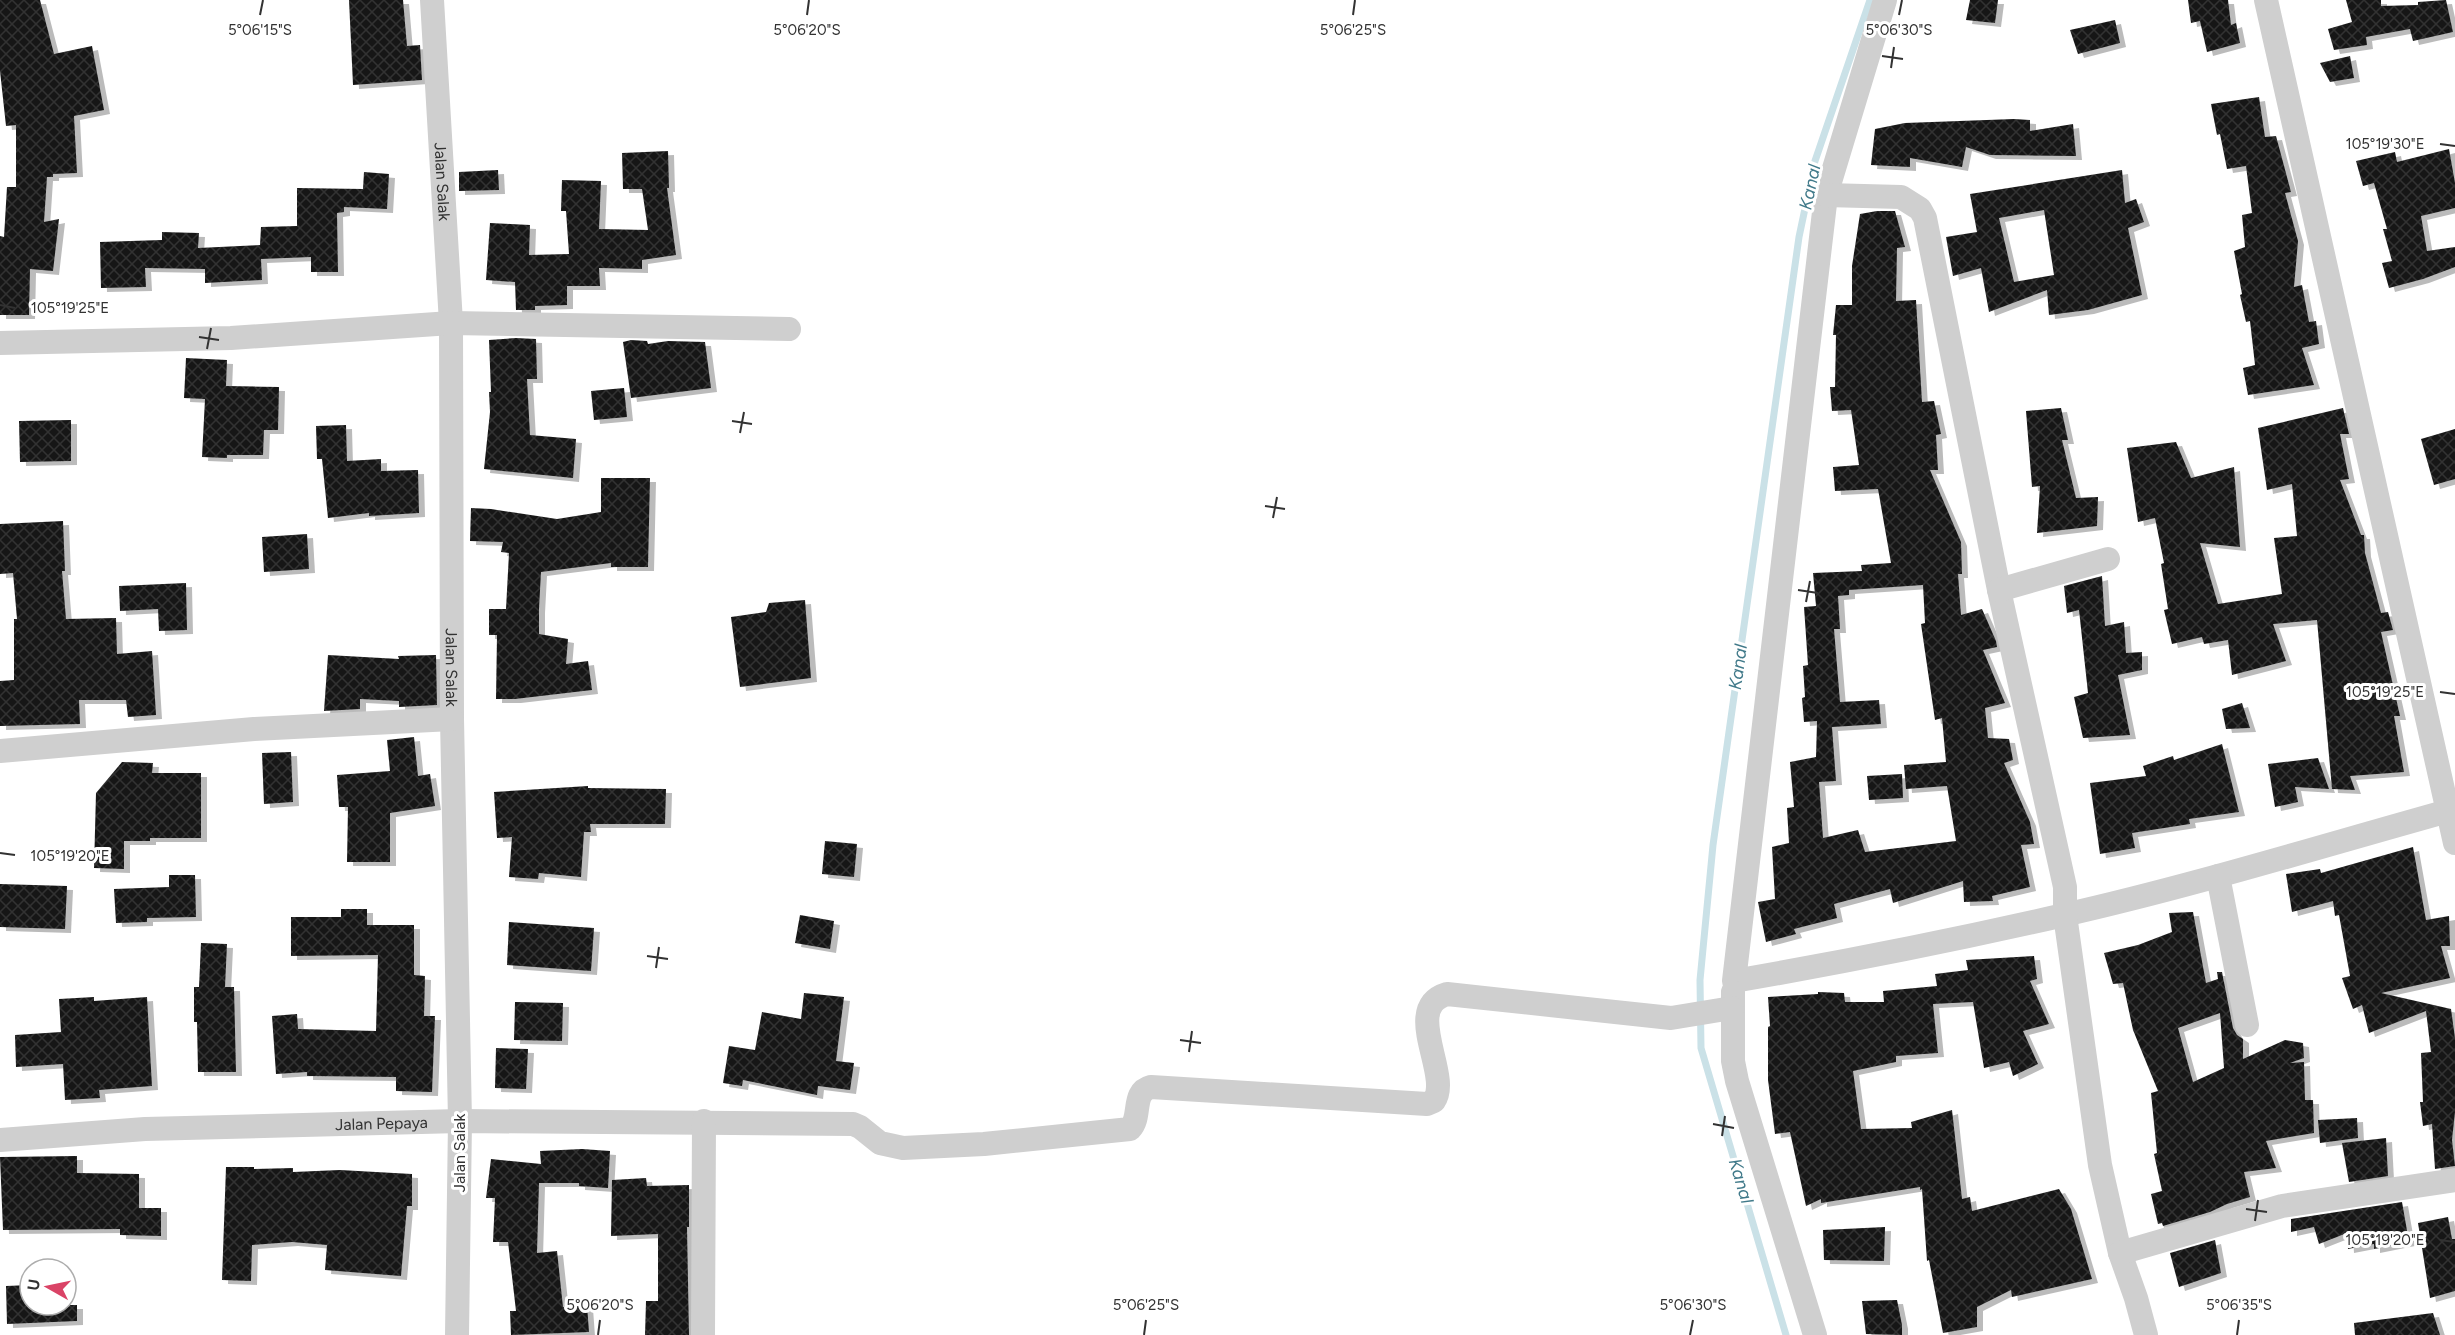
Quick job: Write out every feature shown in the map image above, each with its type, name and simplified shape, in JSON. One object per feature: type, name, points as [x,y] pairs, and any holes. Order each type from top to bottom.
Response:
[{"type":"street","name":"Jalan Salak","points":[[432,0],[451,323],[452,719],[460,1121],[457,1335]]},
{"type":"street","points":[[1815,1335],[1737,1081],[1727,1009],[1734,981],[1826,195],[1886,0]]},
{"type":"street","points":[[2266,0],[2451,810],[2455,843]]},
{"type":"street","points":[[1826,195],[1901,197],[1920,209],[1925,218],[1999,590],[2065,887],[2065,915],[2100,1165],[2120,1253],[2146,1335]]},
{"type":"street","points":[[0,343],[231,338],[451,323],[789,329]]},
{"type":"street","points":[[1999,590],[2108,559]]},
{"type":"street","points":[[0,751],[254,729],[452,719]]},
{"type":"street","points":[[1734,981],[1837,963],[2065,915],[2218,876],[2451,810]]},
{"type":"street","points":[[2218,876],[2247,1025]]},
{"type":"street","name":"Jalan Pepaya","points":[[0,1140],[145,1129],[460,1121],[704,1121],[853,1124],[880,1143],[903,1148],[984,1144],[1122,1132],[1132,1128],[1137,1117],[1139,1096],[1145,1089],[1151,1088],[1426,1104],[1434,1101],[1438,1090],[1427,1019],[1431,1004],[1438,996],[1447,994],[1671,1018],[1727,1009]]},
{"type":"street","points":[[704,1121],[704,1335]]},
{"type":"street","points":[[2120,1253],[2282,1206],[2455,1180]]},
{"type":"building","points":[[0,0],[40,0],[54,54],[92,46],[104,110],[74,116],[77,173],[53,174],[53,177],[47,177],[44,222],[59,219],[53,271],[30,269],[29,315],[0,315],[0,236],[4,237],[7,187],[16,187],[16,125],[6,126],[0,71]]},
{"type":"building","points":[[349,0],[403,0],[407,46],[420,45],[422,80],[353,85]]},
{"type":"building","points":[[1970,0],[1998,0],[1995,23],[1966,20]]},
{"type":"building","points":[[2188,0],[2228,0],[2231,25],[2236,23],[2240,43],[2207,52],[2200,21],[2191,23]]},
{"type":"building","points":[[2346,0],[2381,0],[2381,6],[2418,5],[2418,2],[2446,0],[2453,32],[2413,41],[2410,29],[2366,37],[2367,45],[2334,50],[2328,29],[2352,22]]},
{"type":"building","points":[[2115,20],[2120,43],[2078,54],[2070,30]]},
{"type":"building","points":[[2350,56],[2354,78],[2330,82],[2320,63]]},
{"type":"building","points":[[2259,97],[2265,137],[2276,136],[2291,192],[2285,193],[2298,241],[2294,287],[2302,285],[2309,322],[2316,321],[2319,344],[2302,348],[2314,385],[2248,395],[2243,368],[2255,365],[2250,321],[2246,322],[2234,251],[2245,247],[2242,215],[2252,213],[2246,166],[2227,169],[2211,104]]},
{"type":"building","points":[[2030,120],[2030,131],[2073,124],[2076,156],[1990,155],[1966,147],[1962,167],[1910,158],[1910,167],[1871,165],[1875,129],[1905,123]]},
{"type":"building","points":[[2449,149],[2455,183],[2455,208],[2421,216],[2427,251],[2455,247],[2455,267],[2389,288],[2382,263],[2392,261],[2383,229],[2387,229],[2374,183],[2363,186],[2356,161],[2395,152],[2397,162]]},
{"type":"building","points":[[668,151],[669,188],[667,188],[676,255],[642,260],[642,269],[599,268],[600,286],[567,286],[567,305],[535,306],[535,310],[516,310],[515,282],[486,280],[490,223],[530,225],[529,255],[569,254],[566,211],[561,211],[562,180],[601,181],[599,229],[648,230],[642,189],[623,189],[622,153]]},
{"type":"building","points":[[498,170],[499,190],[459,191],[459,172]]},
{"type":"building","points":[[2122,170],[2125,203],[2136,199],[2144,222],[2128,228],[2142,295],[2088,310],[2049,315],[2047,290],[1989,312],[1981,268],[1953,276],[1946,237],[1977,232],[1970,194]],"holes":[[[2044,210],[2054,275],[2014,282],[1999,218]]]},
{"type":"building","points":[[364,172],[389,174],[387,209],[344,207],[344,212],[337,213],[338,272],[311,272],[311,257],[261,259],[262,280],[205,283],[205,269],[145,268],[146,287],[101,288],[100,242],[162,240],[162,232],[199,233],[198,248],[260,245],[261,227],[297,226],[297,188],[363,189]]},
{"type":"building","points":[[1895,211],[1905,247],[1897,248],[1896,301],[1916,300],[1922,402],[1934,401],[1941,434],[1936,435],[1938,470],[1930,470],[1961,542],[1962,574],[1958,574],[1961,615],[1982,609],[1996,641],[1997,647],[1983,650],[2005,703],[1985,708],[1988,738],[2009,739],[2013,760],[2004,763],[2030,822],[2034,844],[2021,845],[2030,887],[1992,896],[1993,901],[1964,902],[1963,881],[1893,903],[1890,889],[1834,904],[1837,918],[1794,929],[1796,934],[1766,942],[1758,902],[1775,899],[1772,847],[1789,843],[1787,808],[1794,807],[1790,762],[1816,757],[1817,721],[1804,722],[1802,698],[1805,697],[1803,666],[1808,665],[1804,607],[1816,606],[1813,573],[1862,571],[1861,565],[1891,563],[1878,489],[1835,491],[1833,467],[1859,465],[1851,410],[1832,411],[1830,387],[1835,387],[1836,335],[1833,335],[1836,305],[1852,305],[1852,266],[1860,214]],"holes":[[[1923,585],[1925,623],[1921,624],[1935,720],[1942,718],[1946,762],[1904,765],[1906,789],[1947,786],[1956,841],[1865,852],[1858,830],[1823,838],[1819,782],[1836,781],[1832,727],[1881,724],[1879,700],[1840,702],[1834,629],[1840,629],[1838,596],[1849,595],[1849,590]]]},
{"type":"building","points":[[536,339],[537,379],[527,379],[530,435],[576,439],[573,478],[484,469],[490,412],[489,392],[491,392],[489,340]]},
{"type":"building","points":[[647,341],[648,344],[668,341],[705,342],[711,388],[631,398],[623,342]]},
{"type":"building","points":[[186,358],[227,360],[226,386],[279,387],[278,430],[264,430],[263,455],[227,455],[227,458],[202,457],[205,399],[184,398]]},
{"type":"building","points":[[624,388],[627,417],[594,420],[591,391]]},
{"type":"building","points":[[2061,408],[2068,440],[2062,440],[2076,498],[2098,497],[2097,526],[2037,533],[2040,486],[2032,487],[2026,411]]},
{"type":"building","points":[[2343,408],[2349,434],[2340,434],[2349,479],[2340,480],[2361,535],[2364,535],[2365,553],[2381,613],[2388,612],[2393,630],[2381,632],[2400,716],[2394,716],[2404,772],[2350,776],[2355,790],[2332,789],[2317,620],[2273,624],[2286,661],[2232,675],[2228,640],[2204,644],[2202,637],[2172,644],[2164,610],[2168,609],[2161,564],[2164,563],[2155,518],[2138,522],[2127,448],[2176,442],[2191,478],[2234,467],[2240,547],[2200,543],[2218,604],[2282,594],[2274,538],[2297,536],[2292,484],[2267,490],[2258,428]]},
{"type":"building","points":[[71,420],[71,461],[20,462],[19,421]]},
{"type":"building","points":[[346,425],[347,461],[381,459],[381,471],[418,470],[419,513],[369,516],[369,513],[328,518],[322,459],[317,459],[316,426]]},
{"type":"building","points":[[2455,429],[2455,479],[2434,485],[2421,439]]},
{"type":"building","points":[[601,478],[650,478],[648,567],[611,567],[611,563],[541,572],[539,609],[539,634],[568,639],[566,664],[588,661],[592,690],[496,699],[497,635],[489,635],[489,609],[506,609],[509,553],[501,552],[503,542],[470,541],[471,508],[557,519],[601,512]]},
{"type":"building","points":[[63,521],[65,571],[62,571],[66,619],[116,618],[117,654],[152,651],[156,715],[128,717],[126,700],[79,700],[80,724],[0,726],[0,681],[14,680],[14,619],[17,619],[13,573],[0,574],[0,524]]},
{"type":"building","points":[[307,534],[309,569],[264,572],[262,537]]},
{"type":"building","points":[[2102,576],[2105,626],[2124,622],[2126,653],[2142,652],[2142,670],[2118,675],[2130,735],[2083,738],[2074,697],[2088,693],[2079,610],[2067,613],[2064,586]]},
{"type":"building","points":[[186,583],[187,630],[159,631],[158,609],[120,611],[119,586]]},
{"type":"building","points":[[805,600],[811,678],[740,687],[731,617],[766,612],[769,603]]},
{"type":"building","points":[[328,655],[399,659],[398,656],[436,655],[437,705],[399,707],[399,701],[360,699],[360,709],[324,711]]},
{"type":"building","points":[[2242,703],[2250,728],[2226,729],[2222,709]]},
{"type":"building","points":[[414,737],[418,776],[430,774],[435,806],[390,813],[390,862],[347,862],[348,807],[339,807],[337,775],[390,771],[387,740]]},
{"type":"building","points":[[2222,744],[2239,812],[2189,819],[2190,824],[2132,833],[2135,848],[2100,854],[2090,783],[2146,776],[2143,766],[2173,756],[2174,760]]},
{"type":"building","points":[[291,752],[293,802],[264,804],[262,753]]},
{"type":"building","points":[[2318,758],[2329,789],[2295,787],[2298,802],[2275,807],[2268,764]]},
{"type":"building","points":[[122,762],[153,763],[152,773],[201,773],[201,838],[150,838],[150,841],[124,841],[124,869],[94,868],[96,793]]},
{"type":"building","points":[[1902,774],[1903,798],[1869,800],[1867,776]]},
{"type":"building","points":[[588,786],[588,788],[666,789],[665,824],[590,824],[591,832],[584,832],[581,877],[539,873],[538,879],[509,877],[512,837],[497,838],[494,792]]},
{"type":"building","points":[[825,841],[857,844],[854,877],[822,874]]},
{"type":"building","points":[[2413,847],[2426,920],[2449,916],[2450,946],[2441,946],[2450,978],[2381,993],[2451,1009],[2455,1038],[2455,1112],[2452,1140],[2455,1166],[2435,1169],[2432,1124],[2423,1126],[2420,1102],[2423,1102],[2421,1053],[2431,1052],[2426,1011],[2369,1033],[2362,1005],[2353,1009],[2342,978],[2350,976],[2339,915],[2335,916],[2333,901],[2292,912],[2286,874],[2320,869],[2321,873]]},
{"type":"building","points":[[169,875],[195,875],[196,917],[147,918],[147,922],[116,923],[114,889],[169,887]]},
{"type":"building","points":[[0,884],[67,886],[65,929],[0,927]]},
{"type":"building","points":[[341,909],[367,909],[367,925],[414,925],[414,975],[425,976],[424,1016],[435,1016],[432,1092],[396,1091],[396,1077],[307,1076],[307,1072],[276,1074],[272,1016],[297,1014],[298,1029],[376,1031],[378,955],[291,956],[291,917],[341,917]]},
{"type":"building","points":[[2193,912],[2206,983],[2218,979],[2217,972],[2222,972],[2233,1028],[2243,1039],[2243,1059],[2285,1040],[2303,1043],[2304,1058],[2290,1063],[2304,1062],[2305,1100],[2313,1100],[2314,1133],[2266,1141],[2276,1168],[2244,1172],[2250,1197],[2163,1226],[2162,1223],[2158,1224],[2151,1194],[2162,1191],[2154,1154],[2157,1153],[2151,1093],[2158,1091],[2133,1030],[2123,983],[2113,984],[2104,953],[2138,945],[2172,932],[2169,913]],"holes":[[[2220,1013],[2224,1068],[2193,1082],[2178,1028]]]},
{"type":"building","points":[[800,915],[834,921],[830,949],[795,943]]},
{"type":"building","points":[[509,922],[594,928],[591,971],[507,965]]},
{"type":"building","points":[[201,943],[227,944],[225,987],[234,987],[236,1072],[198,1072],[194,987],[199,987]]},
{"type":"building","points":[[2034,956],[2037,979],[2030,981],[2049,1024],[2023,1031],[2038,1064],[2013,1076],[2009,1062],[1984,1068],[1973,1002],[1933,1004],[1938,1053],[1896,1056],[1896,1062],[1853,1071],[1861,1129],[1912,1128],[1911,1122],[1952,1110],[1962,1199],[1970,1197],[1972,1211],[2059,1189],[2071,1209],[2092,1279],[2012,1297],[2011,1290],[1977,1307],[1977,1327],[1943,1333],[1929,1260],[1927,1261],[1922,1189],[1920,1190],[1920,1187],[1821,1203],[1821,1199],[1806,1206],[1790,1132],[1775,1134],[1768,1080],[1768,1027],[1770,1026],[1768,997],[1818,994],[1818,992],[1844,993],[1845,1002],[1884,1002],[1883,991],[1937,986],[1935,974],[1968,970],[1966,960]]},
{"type":"building","points":[[804,993],[844,997],[836,1061],[854,1063],[850,1090],[818,1086],[817,1095],[743,1080],[742,1086],[723,1083],[729,1046],[755,1050],[762,1012],[801,1019]]},
{"type":"building","points":[[94,997],[94,1001],[147,997],[152,1086],[99,1090],[100,1098],[65,1100],[63,1064],[16,1067],[15,1035],[61,1032],[59,999]]},
{"type":"building","points":[[515,1002],[563,1003],[562,1041],[514,1040]]},
{"type":"building","points":[[496,1048],[528,1049],[526,1089],[495,1088]]},
{"type":"building","points":[[2357,1118],[2358,1138],[2320,1143],[2318,1120]]},
{"type":"building","points":[[2386,1138],[2388,1176],[2349,1182],[2342,1143]]},
{"type":"building","points":[[582,1149],[610,1151],[608,1188],[579,1186],[579,1183],[539,1183],[537,1253],[557,1251],[563,1307],[587,1305],[589,1332],[511,1335],[510,1311],[516,1311],[508,1242],[493,1242],[495,1198],[486,1198],[491,1159],[541,1164],[540,1151]]},
{"type":"building","points":[[77,1156],[77,1173],[139,1174],[139,1208],[161,1208],[161,1236],[120,1235],[120,1229],[3,1230],[0,1157]]},
{"type":"building","points":[[226,1167],[293,1168],[293,1172],[340,1170],[412,1174],[412,1206],[407,1206],[401,1276],[325,1270],[327,1245],[292,1242],[252,1245],[251,1281],[222,1280]]},
{"type":"building","points":[[646,1178],[647,1186],[689,1185],[689,1227],[687,1227],[689,1335],[645,1335],[646,1301],[658,1301],[658,1234],[611,1236],[612,1180]]},
{"type":"building","points":[[2402,1202],[2409,1242],[2374,1249],[2374,1244],[2348,1249],[2347,1233],[2319,1244],[2314,1227],[2291,1232],[2291,1219]]},
{"type":"building","points":[[2448,1217],[2452,1239],[2455,1239],[2455,1291],[2430,1298],[2418,1223]]},
{"type":"building","points":[[1885,1227],[1884,1261],[1824,1260],[1823,1230]]},
{"type":"building","points":[[2215,1240],[2221,1273],[2179,1287],[2170,1253]]},
{"type":"building","points":[[6,1286],[18,1286],[18,1317],[77,1317],[77,1321],[7,1324]]},
{"type":"building","points":[[1897,1300],[1902,1335],[1866,1334],[1862,1301]]},
{"type":"building","points":[[2433,1313],[2440,1335],[2355,1335],[2354,1323]]},
{"type":"waterway","name":"Kanal","points":[[1786,1335],[1701,1048],[1700,980],[1713,845],[1799,237],[1815,161],[1870,0]]}]
